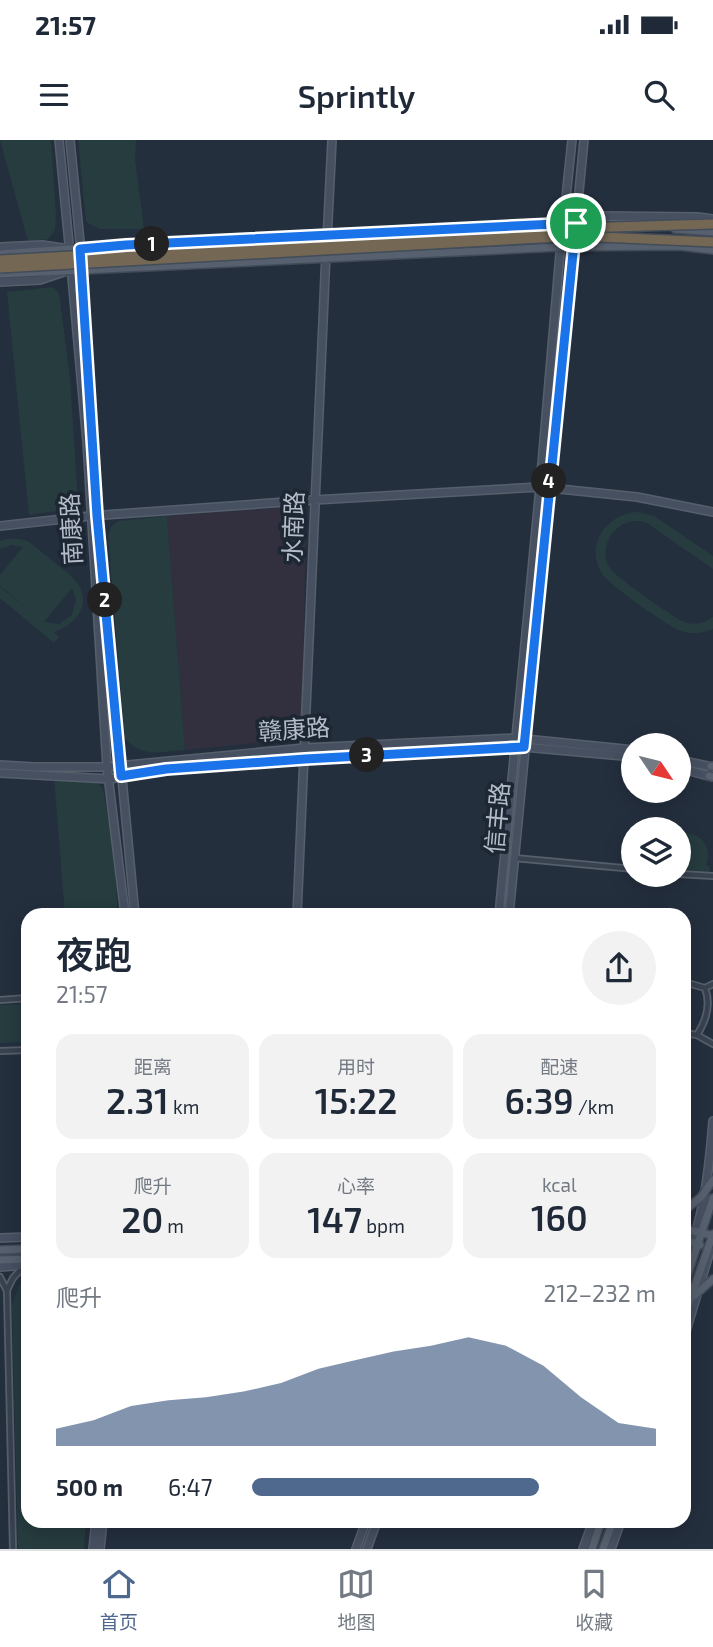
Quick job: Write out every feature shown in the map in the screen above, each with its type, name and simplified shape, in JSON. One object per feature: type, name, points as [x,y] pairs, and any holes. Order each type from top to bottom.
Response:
[{"type":"highway","points":[[0,260],[578,229],[713,225]]},
{"type":"highway","points":[[0,268],[577,236],[713,242]]},
{"type":"main road","name":"南康路","points":[[60,140],[94,516],[134,908]]},
{"type":"main road","name":"南康路","points":[[70,140],[82,269],[107,766],[124,908]]},
{"type":"main road","name":"水南路","points":[[297,908],[332,140]]},
{"type":"main road","name":"信丰路","points":[[510,908],[544,488],[560,247],[572,140]]},
{"type":"main road","name":"信丰路","points":[[500,908],[515,743],[584,140]]},
{"type":"main road","points":[[576,223],[602,216],[713,219]]},
{"type":"main road","points":[[0,254],[564,223],[713,232]]},
{"type":"main road","points":[[0,247],[42,245],[70,250]]},
{"type":"main road","points":[[0,274],[560,247],[679,246],[713,250]]},
{"type":"main road","points":[[0,282],[40,280],[71,270]]},
{"type":"main road","points":[[0,526],[94,516],[314,500],[544,488],[637,497],[713,512]]},
{"type":"main road","name":"赣康路","points":[[524,742],[621,755]]},
{"type":"main road","name":"赣康路","points":[[0,773],[110,779],[166,769],[524,742],[621,749]]},
{"type":"main road","name":"赣康路","points":[[0,765],[107,766],[305,748],[515,743]]},
{"type":"main road","points":[[691,762],[712,766]]},
{"type":"main road","points":[[691,771],[712,777]]},
{"type":"main road","points":[[700,1232],[713,1122]]},
{"type":"main road","points":[[691,1204],[713,1180]]},
{"type":"main road","points":[[691,1261],[713,1198]]},
{"type":"main road","points":[[691,1230],[713,1236],[691,1315]]},
{"type":"main road","points":[[0,1238],[21,1237]]},
{"type":"main road","points":[[691,1242],[711,1248]]},
{"type":"main road","points":[[691,1254],[696,1244]]},
{"type":"main road","points":[[691,1300],[711,1248]]},
{"type":"main road","points":[[0,1250],[21,1249]]},
{"type":"main road","points":[[0,1260],[21,1262]]},
{"type":"main road","points":[[0,1267],[21,1264]]},
{"type":"main road","points":[[691,1304],[698,1292],[713,1279]]},
{"type":"main road","points":[[93,1549],[95,1528]]},
{"type":"main road","points":[[100,1549],[102,1528]]},
{"type":"main road","points":[[356,1549],[364,1528]]},
{"type":"main road","points":[[367,1549],[374,1528]]},
{"type":"main road","points":[[583,1549],[590,1528]]},
{"type":"main road","points":[[592,1549],[599,1528]]},
{"type":"main road","points":[[603,1549],[610,1528]]},
{"type":"main road","points":[[611,1549],[618,1528]]},
{"type":"street","points":[[514,858],[621,868]]},
{"type":"street","points":[[691,875],[713,876]]},
{"type":"street","points":[[691,984],[705,988],[713,984]]},
{"type":"street","points":[[697,1035],[706,1018],[708,992],[705,988]]},
{"type":"street","points":[[0,1000],[21,998]]},
{"type":"street","points":[[691,1034],[713,1044]]},
{"type":"street","points":[[0,1051],[21,1050]]},
{"type":"street","points":[[7,1291],[21,1269]]},
{"type":"street","points":[[0,1277],[7,1291],[13,1549]]},
{"type":"shaded area","points":[[292,507],[306,521],[302,724],[296,739],[185,750],[167,516]]},
{"type":"green space","points":[[0,140],[51,140],[56,214],[55,230],[48,239],[28,241]]},
{"type":"green space","points":[[78,140],[136,140],[135,160],[144,229],[100,229],[86,222]]},
{"type":"green space","points":[[53,287],[59,293],[70,378],[78,503],[71,509],[29,515],[7,292]]},
{"type":"green space","points":[[638,512],[654,516],[713,556],[713,569],[647,523],[637,521],[620,526],[608,540],[606,558],[609,567],[659,607],[687,623],[698,624],[713,617],[713,629],[693,633],[674,628],[626,595],[602,574],[596,552],[602,533],[608,524],[617,518]]},
{"type":"green space","points":[[167,516],[185,750],[153,752],[139,749],[125,739],[108,536],[111,527],[118,521]]},
{"type":"green space","points":[[17,538],[30,543],[77,583],[83,599],[82,606],[69,625],[54,632],[59,637],[54,643],[0,598],[0,587],[41,620],[0,586],[0,575],[23,547],[12,545],[0,549],[0,541]],"holes":[[[72,588],[76,599],[72,615],[59,624],[44,622]]]},
{"type":"green space","points":[[54,777],[93,778],[103,789],[113,843],[118,908],[64,908]]},
{"type":"green space","points":[[691,835],[703,840],[706,845],[706,866],[710,866],[709,873],[691,871]]},
{"type":"green space","points":[[21,1004],[21,1042],[0,1043],[0,1005]]},
{"type":"green space","points":[[21,1284],[21,1528],[86,1528],[84,1549],[18,1549],[12,1305]]},
{"type":"route","points":[[576,223],[524,747],[166,769],[121,776],[97,516],[80,249],[576,223]]}]
